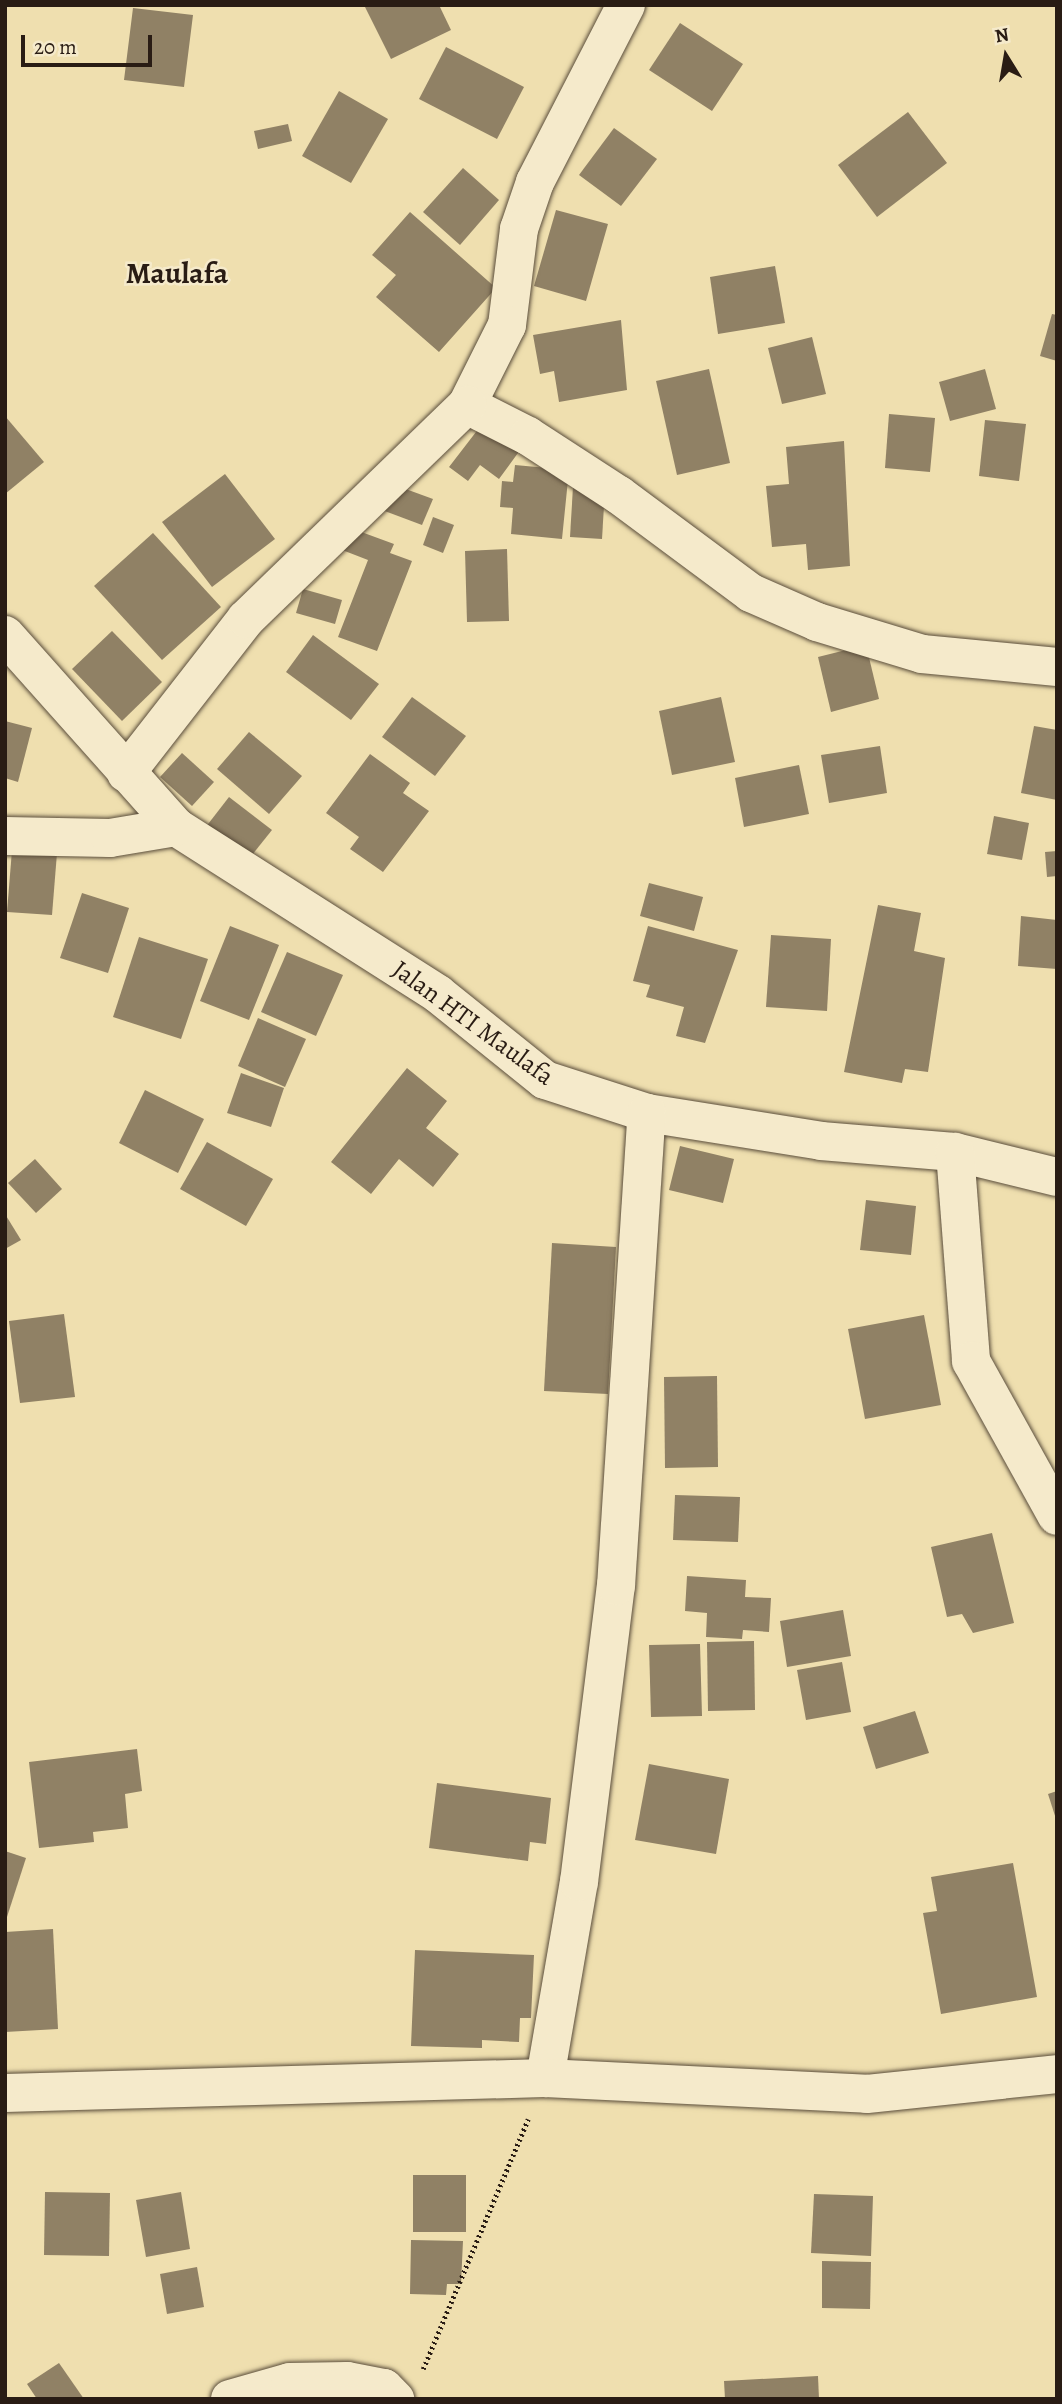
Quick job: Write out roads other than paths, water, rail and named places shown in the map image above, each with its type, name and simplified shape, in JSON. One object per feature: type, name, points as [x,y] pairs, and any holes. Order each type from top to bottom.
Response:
[{"type":"street","points":[[126,773],[246,619],[467,405],[507,325],[519,229],[535,182],[626,5]]},
{"type":"street","points":[[467,405],[528,436],[773,603],[922,654],[1057,667]]},
{"type":"street","name":"Jalan HTI Maulafa","points":[[5,635],[176,827],[438,994],[545,1080],[648,1114],[821,1141],[955,1152],[1057,1177]]},
{"type":"street","points":[[5,836],[110,838],[176,827]]},
{"type":"street","points":[[545,2078],[579,1882],[616,1586],[648,1114]]},
{"type":"street","points":[[955,1152],[971,1360],[1057,1516]]},
{"type":"street","points":[[5,2093],[545,2078],[867,2094],[1057,2074]]},
{"type":"street","points":[[230,2399],[290,2382],[347,2381],[384,2388],[408,2386]]},
{"type":"district","name":"Maulafa","points":[[177,273]]}]
